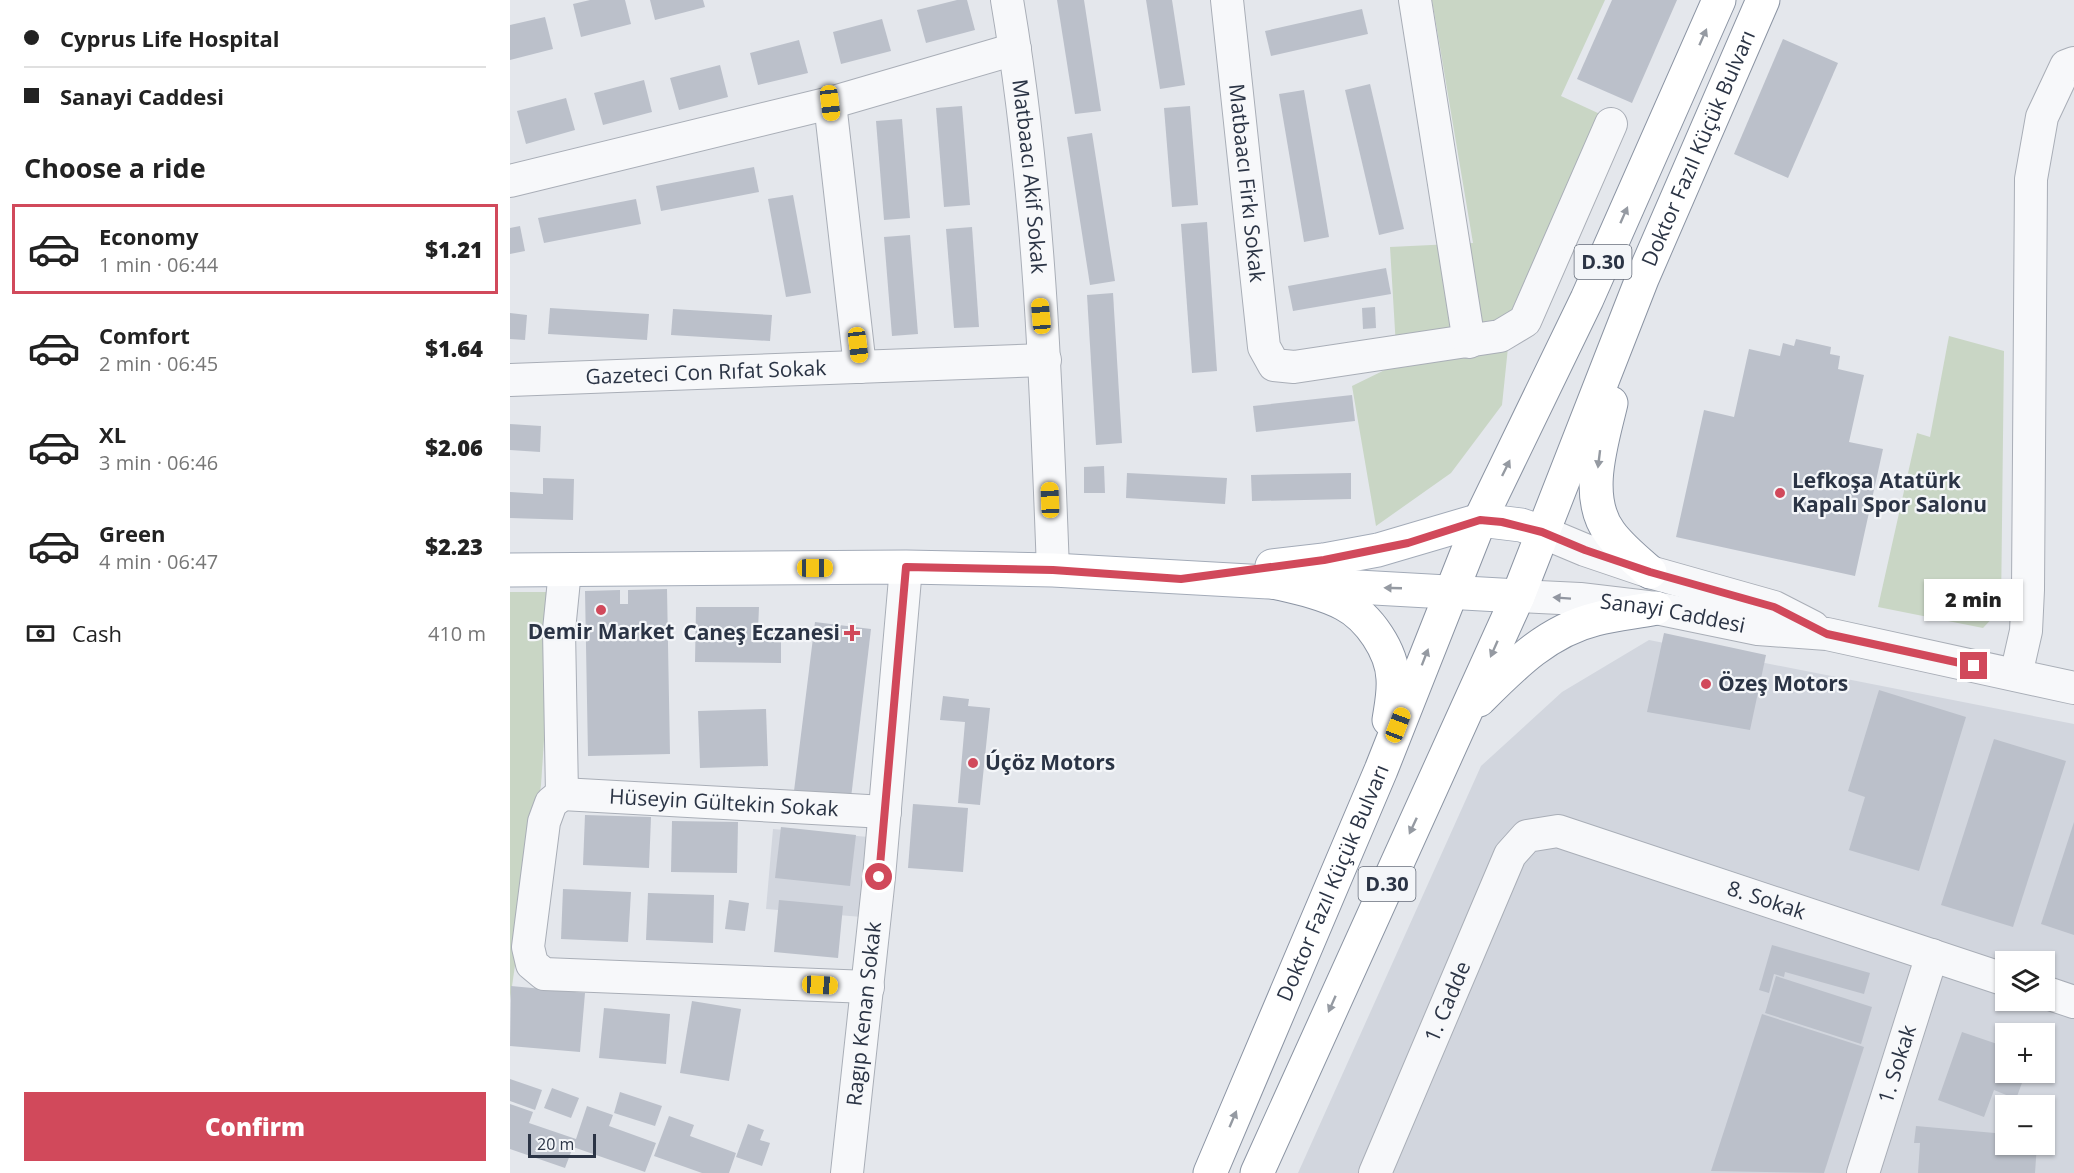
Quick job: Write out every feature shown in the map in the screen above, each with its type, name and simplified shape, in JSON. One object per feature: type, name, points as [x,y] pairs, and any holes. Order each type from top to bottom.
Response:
[{"type":"main road","name":"Doktor Fazıl Küçük Bulvarı","points":[[1210,1173],[1381,770],[1480,520],[1587,299],[1719,0]]},
{"type":"main road","name":"Doktor Fazıl Küçük Bulvarı","points":[[1542,532],[1642,279],[1763,0]]},
{"type":"main road","points":[[1642,279],[1598,456],[1597,489],[1602,516],[1609,532],[1650,572]]},
{"type":"main road","points":[[1181,579],[1324,560],[1378,549],[1480,520],[1521,525],[1542,532]]},
{"type":"main road","name":"D.30","points":[[1257,1173],[1518,596],[1542,532]]},
{"type":"main road","points":[[510,570],[906,567],[1053,570],[1181,579],[1452,590],[1518,596]]},
{"type":"main road","points":[[1269,581],[1318,594],[1346,605],[1367,622],[1381,643],[1393,677],[1381,770]]},
{"type":"main road","points":[[1464,714],[1514,665],[1543,642],[1595,619],[1656,608]]},
{"type":"street","name":"Matbaacı Akif Sokak","points":[[1006,0],[1015,49],[1045,360],[1053,570]]},
{"type":"street","points":[[1415,0],[1469,342],[1500,336],[1525,321],[1611,124]]},
{"type":"street","name":"Matbaacı Firkı Sokak","points":[[1233,1],[1264,347],[1274,365],[1294,367],[1469,342]]},
{"type":"street","points":[[510,181],[830,103],[1015,49]]},
{"type":"street","points":[[2016,675],[2026,631],[2028,590],[2031,179],[2042,117],[2066,66],[2074,63]]},
{"type":"street","points":[[830,103],[860,367]]},
{"type":"street","name":"Gazeteci Con Rıfat Sokak","points":[[510,380],[1045,360]]},
{"type":"street","name":"Sanayi Caddesi","points":[[1542,532],[1585,550],[1650,572],[1774,607],[1827,634]]},
{"type":"street","name":"Ragıp Kenan Sokak","points":[[848,1173],[885,812],[906,567]]},
{"type":"street","points":[[565,570],[559,630],[562,794],[551,803],[544,822],[528,947],[532,964],[544,974],[868,987]]},
{"type":"street","name":"Sanayi Caddesi","points":[[1518,596],[1580,599],[1656,608],[1758,629],[1827,634],[2074,688]]},
{"type":"street","name":"Hüseyin Gültekin Sokak","points":[[562,794],[885,812]]},
{"type":"street","name":"8. Sokak","points":[[1527,836],[1558,831],[1995,976]]},
{"type":"street","name":"1. Cadde","points":[[1375,1173],[1510,855],[1527,836]]},
{"type":"street","name":"1. Sokak","points":[[1863,1173],[1932,955]]},
{"type":"street","points":[[2055,996],[2074,1002]]},
{"type":"shaded area","points":[[1649,640],[2074,724],[2074,1173],[1298,1173],[1481,766],[1562,692]]},
{"type":"shaded area","points":[[773,829],[869,837],[862,917],[766,909]]},
{"type":"green space","points":[[1432,0],[1605,0],[1561,96],[1600,114],[1512,309],[1502,405],[1451,473],[1376,526],[1352,386],[1397,364],[1390,247],[1473,243]]},
{"type":"green space","points":[[1949,336],[2004,351],[2001,609],[1983,628],[1878,607],[1917,433],[1930,437]]},
{"type":"green space","points":[[510,592],[554,592],[541,785],[510,1000]]},
{"type":"building","points":[[590,0],[625,0],[631,24],[581,37],[573,4]]},
{"type":"building","points":[[650,0],[703,0],[705,7],[655,20]]},
{"type":"building","points":[[957,0],[967,0],[975,30],[926,43],[917,10]]},
{"type":"building","points":[[1057,0],[1084,0],[1101,111],[1075,114]]},
{"type":"building","points":[[1146,0],[1172,0],[1185,85],[1160,89]]},
{"type":"building","points":[[1612,0],[1677,0],[1632,103],[1577,79]]},
{"type":"building","points":[[1362,9],[1368,34],[1271,56],[1265,31]]},
{"type":"building","points":[[545,17],[553,49],[510,60],[510,25]]},
{"type":"building","points":[[882,19],[891,51],[841,64],[833,32]]},
{"type":"building","points":[[1783,39],[1838,63],[1788,178],[1734,154]]},
{"type":"building","points":[[799,40],[808,73],[758,85],[750,53]]},
{"type":"building","points":[[720,65],[728,97],[679,110],[670,78]]},
{"type":"building","points":[[644,80],[652,112],[603,125],[594,93]]},
{"type":"building","points":[[1370,84],[1404,229],[1379,235],[1345,90]]},
{"type":"building","points":[[1304,90],[1329,237],[1304,242],[1279,94]]},
{"type":"building","points":[[566,98],[575,130],[526,144],[517,111]]},
{"type":"building","points":[[962,106],[970,205],[944,207],[936,108]]},
{"type":"building","points":[[1190,106],[1198,205],[1172,207],[1164,108]]},
{"type":"building","points":[[902,119],[910,218],[884,220],[876,121]]},
{"type":"building","points":[[1092,133],[1115,281],[1090,285],[1067,137]]},
{"type":"building","points":[[754,167],[759,192],[661,211],[656,186]]},
{"type":"building","points":[[793,195],[811,293],[786,297],[768,199]]},
{"type":"building","points":[[636,199],[641,224],[544,243],[538,218]]},
{"type":"building","points":[[1207,222],[1217,371],[1192,373],[1181,224]]},
{"type":"building","points":[[520,226],[525,251],[510,254],[510,228]]},
{"type":"building","points":[[972,227],[979,327],[954,328],[946,229]]},
{"type":"building","points":[[910,235],[918,334],[892,336],[884,237]]},
{"type":"building","points":[[1386,268],[1391,294],[1293,311],[1288,286]]},
{"type":"building","points":[[1113,293],[1122,443],[1096,445],[1087,295]]},
{"type":"building","points":[[1375,307],[1376,328],[1363,329],[1362,308]]},
{"type":"building","points":[[550,308],[649,314],[647,340],[548,334]]},
{"type":"building","points":[[673,309],[772,315],[770,341],[671,335]]},
{"type":"building","points":[[510,313],[527,315],[525,340],[510,339]]},
{"type":"building","name":"Lefkoşa Atatürk Kapalı Spor Salonu","points":[[1796,339],[1831,347],[1830,354],[1840,356],[1838,369],[1864,375],[1849,442],[1883,449],[1855,576],[1676,537],[1704,410],[1734,417],[1749,349],[1780,356],[1783,343],[1794,346]]},
{"type":"building","points":[[1352,395],[1355,421],[1256,432],[1253,406]]},
{"type":"building","points":[[510,424],[541,426],[540,452],[510,450]]},
{"type":"building","points":[[1104,466],[1105,493],[1084,493],[1084,467]]},
{"type":"building","points":[[1127,473],[1227,478],[1225,504],[1126,498]]},
{"type":"building","points":[[1351,473],[1351,499],[1252,501],[1251,475]]},
{"type":"building","points":[[543,478],[574,479],[573,520],[510,518],[510,492],[543,494]]},
{"type":"building","points":[[667,589],[670,754],[588,756],[585,591],[620,590],[620,604],[628,604],[628,590]]},
{"type":"building","points":[[696,607],[759,607],[758,630],[781,630],[781,663],[695,662]]},
{"type":"building","points":[[815,622],[871,629],[851,798],[794,791]]},
{"type":"building","name":"Özeş Motors","points":[[1664,633],[1766,655],[1750,730],[1647,712]]},
{"type":"building","points":[[1879,690],[1966,717],[1919,871],[1849,850],[1865,797],[1848,791]]},
{"type":"building","name":"Úçöz Motors","points":[[943,696],[969,699],[968,706],[990,708],[980,805],[958,803],[965,722],[940,720]]},
{"type":"building","points":[[766,709],[768,766],[700,768],[698,711]]},
{"type":"building","points":[[1994,739],[2066,761],[2013,927],[1941,905]]},
{"type":"building","points":[[913,804],[968,808],[963,872],[908,868]]},
{"type":"building","points":[[585,815],[651,817],[649,868],[583,865]]},
{"type":"building","points":[[672,821],[738,822],[737,873],[671,872]]},
{"type":"building","points":[[2074,822],[2074,935],[2041,924]]},
{"type":"building","points":[[781,827],[856,835],[850,886],[775,878]]},
{"type":"building","points":[[563,889],[631,892],[628,942],[561,939]]},
{"type":"building","points":[[648,893],[714,895],[713,943],[646,940]]},
{"type":"building","points":[[729,900],[749,903],[745,931],[725,929]]},
{"type":"building","points":[[779,900],[843,906],[838,958],[774,952]]},
{"type":"building","points":[[1772,945],[1870,973],[1864,994],[1785,972],[1784,977],[1774,974],[1769,993],[1759,990]]},
{"type":"building","points":[[1776,976],[1872,1007],[1861,1044],[1765,1013]]},
{"type":"building","points":[[511,986],[585,993],[580,1052],[510,1046]]},
{"type":"building","points":[[692,1001],[741,1009],[729,1081],[680,1073]]},
{"type":"building","points":[[604,1008],[670,1014],[666,1064],[599,1058]]},
{"type":"building","points":[[1762,1014],[1864,1047],[1824,1173],[1711,1171]]},
{"type":"building","points":[[1962,1032],[1995,1043],[1995,1083],[2022,1083],[2017,1095],[2006,1095],[1994,1090],[1984,1117],[1938,1100]]},
{"type":"building","points":[[510,1079],[542,1090],[535,1110],[510,1101]]},
{"type":"building","points":[[552,1088],[579,1098],[571,1118],[544,1108]]},
{"type":"building","points":[[620,1092],[662,1106],[655,1126],[614,1113]]},
{"type":"building","points":[[510,1104],[533,1112],[529,1123],[576,1139],[587,1106],[613,1115],[609,1126],[656,1143],[645,1172],[573,1147],[565,1168],[510,1149]]},
{"type":"building","points":[[669,1116],[694,1125],[690,1136],[736,1153],[729,1173],[702,1173],[654,1156]]},
{"type":"building","points":[[748,1124],[764,1130],[760,1140],[770,1143],[762,1166],[736,1157]]},
{"type":"building","points":[[1916,1126],[1995,1133],[1995,1155],[2036,1155],[2035,1173],[1918,1173],[1920,1143],[1914,1143]]},
{"type":"place","name":"Lefkoşa Atatürk Kapalı Spor Salonu","points":[[1780,493]]},
{"type":"place","name":"Demir Market","points":[[601,610]]},
{"type":"place","name":"Caneş Eczanesi","points":[[852,633]]},
{"type":"place","name":"Özeş Motors","points":[[1706,684]]},
{"type":"place","name":"Úçöz Motors","points":[[973,763]]},
{"type":"route","points":[[879,877],[906,567],[1053,570],[1181,579],[1324,560],[1408,543],[1480,520],[1502,522],[1542,532],[1585,550],[1650,572],[1774,607],[1827,634],[1974,666]]}]
